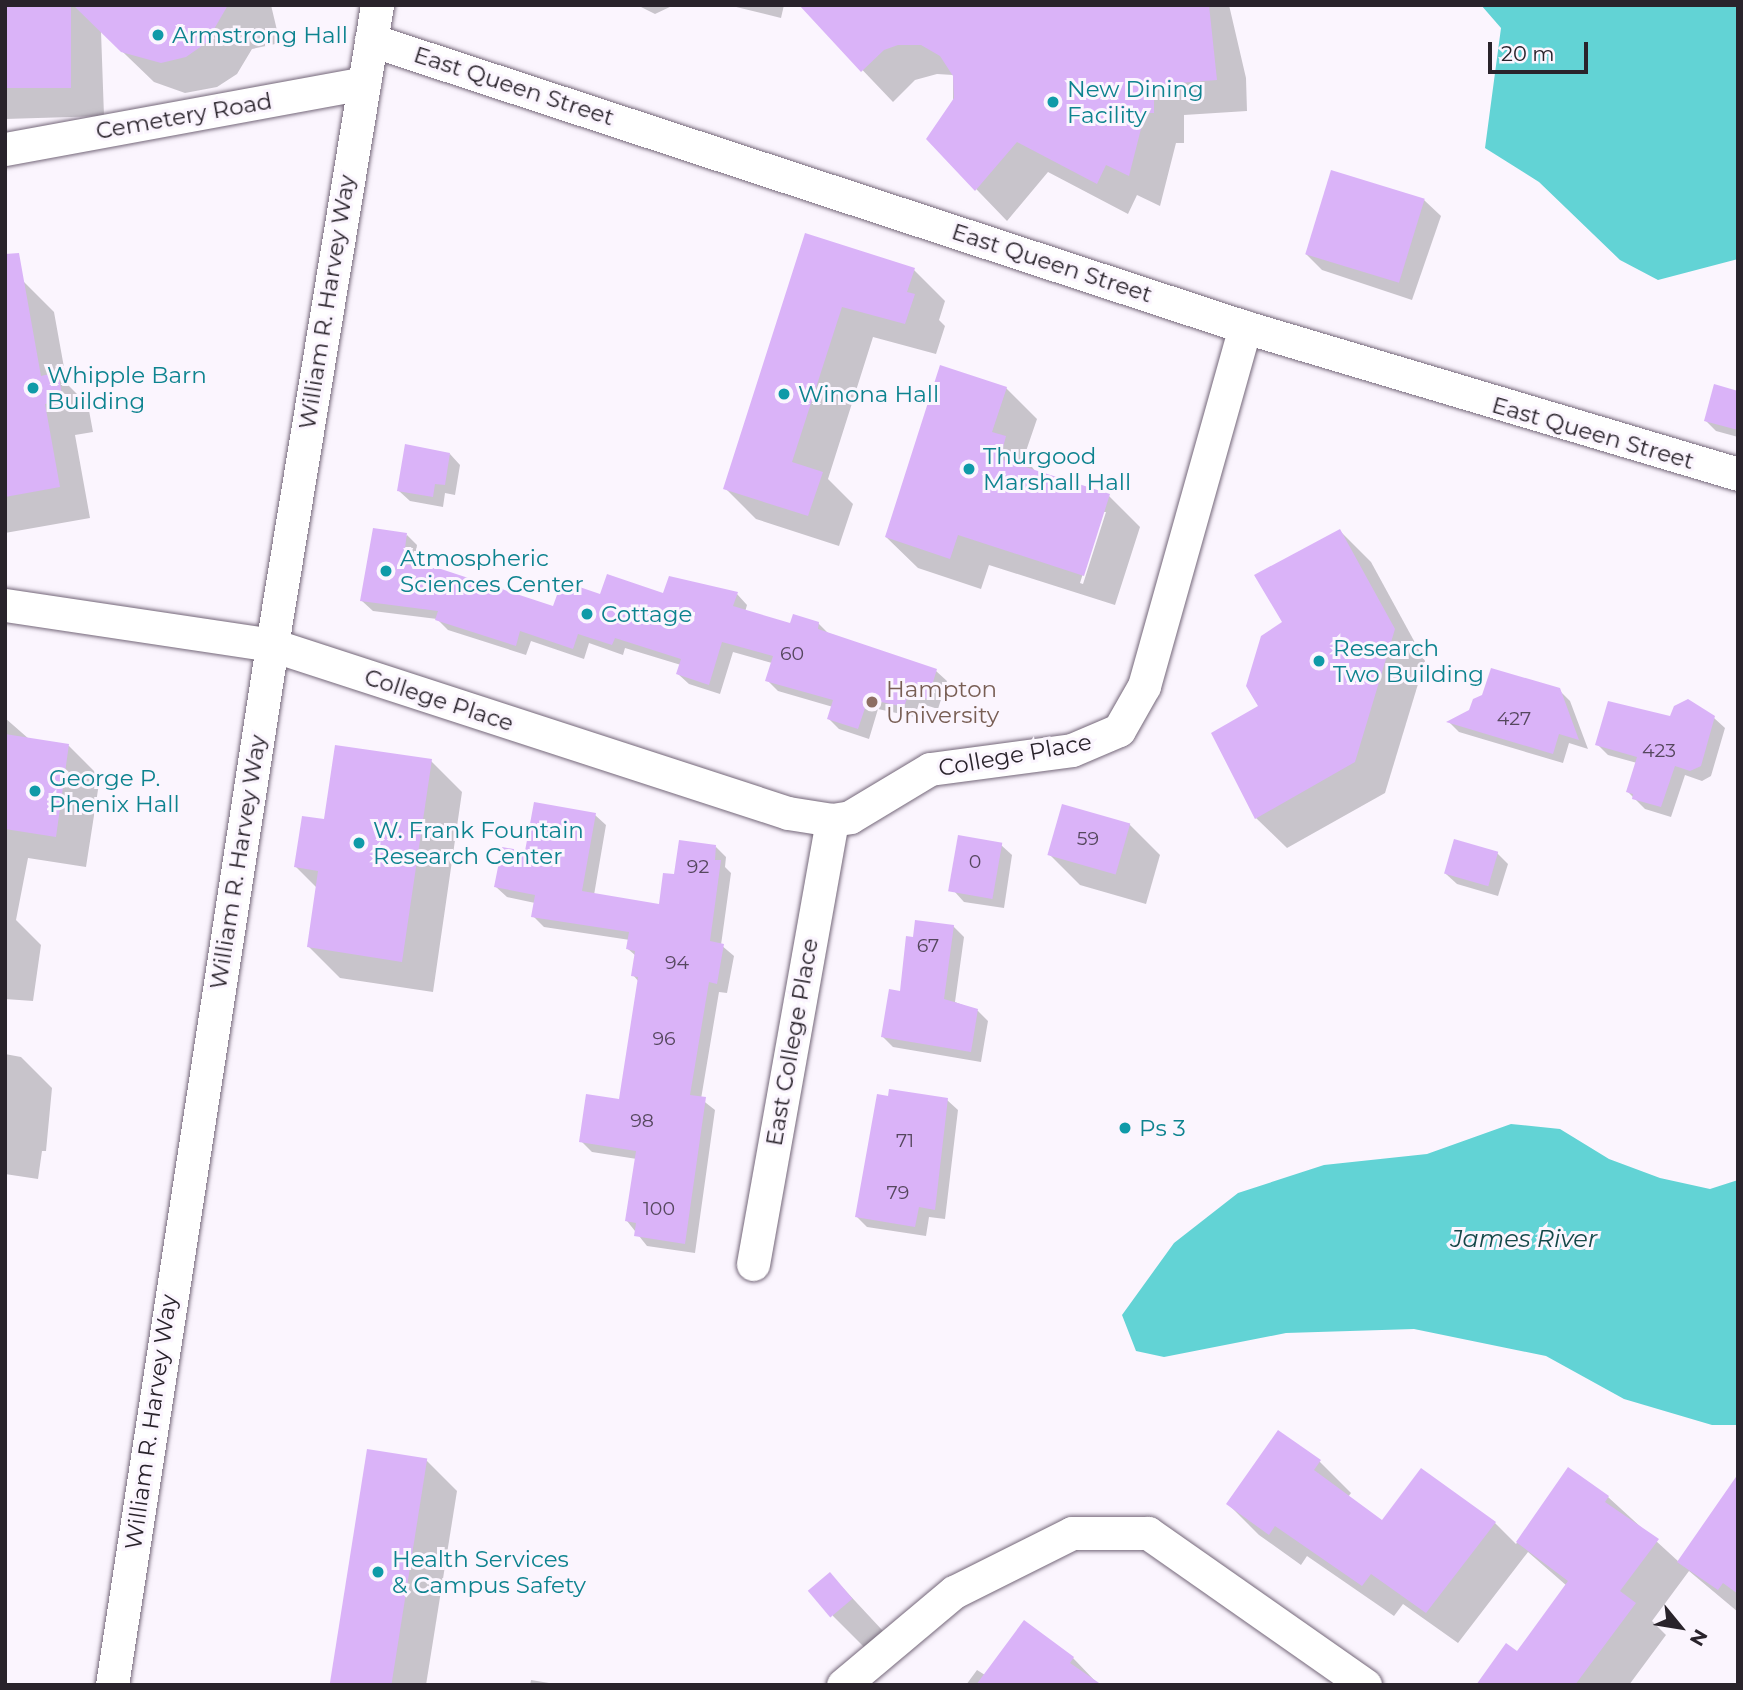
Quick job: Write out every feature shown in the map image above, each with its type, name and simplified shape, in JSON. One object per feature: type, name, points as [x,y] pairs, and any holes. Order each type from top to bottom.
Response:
[{"type":"street","name":"William R. Harvey Way","points":[[112,1685],[272,645],[377,5]]},
{"type":"street","name":"East Queen Street","points":[[371,40],[1245,327],[1738,474]]},
{"type":"street","name":"Cemetery Road","points":[[5,149],[363,83]]},
{"type":"street","name":"College Place","points":[[5,605],[272,645],[788,813],[832,820],[864,811],[930,769],[1072,750],[1119,730],[1144,686],[1245,327]]},
{"type":"street","name":"East College Place","points":[[753,1264],[832,820]]},
{"type":"street","points":[[843,1685],[954,1592],[1072,1533],[1148,1533],[1365,1685]]},
{"type":"water","points":[[1481,5],[1738,5],[1738,259],[1658,280],[1620,260],[1539,182],[1485,148],[1501,28]]},
{"type":"water","name":"James River","points":[[1511,1124],[1560,1129],[1609,1159],[1660,1178],[1710,1189],[1738,1180],[1738,1425],[1712,1425],[1624,1399],[1546,1356],[1414,1329],[1286,1333],[1164,1357],[1136,1351],[1122,1315],[1174,1243],[1238,1193],[1324,1165],[1427,1154]]},
{"type":"building","points":[[5,5],[71,5],[71,88],[5,88]]},
{"type":"building","name":"Armstrong Hall","points":[[73,5],[228,5],[206,43],[186,57],[161,63],[121,52]]},
{"type":"building","name":"New Dining Facility","points":[[799,5],[1209,5],[1217,80],[1154,85],[1154,113],[1145,113],[1129,176],[1106,165],[1097,184],[1017,142],[975,191],[926,139],[954,98],[953,76],[940,56],[921,45],[898,45],[884,50],[861,72]]},
{"type":"building","points":[[1331,170],[1425,199],[1399,283],[1305,254]]},
{"type":"building","name":"Winona Hall","points":[[805,233],[915,268],[907,292],[915,294],[905,324],[842,307],[792,462],[823,472],[808,516],[723,489]]},
{"type":"building","name":"Whipple Barn Building","points":[[19,253],[41,376],[58,372],[63,401],[45,404],[60,487],[5,497],[5,254]]},
{"type":"building","name":"Thurgood Marshall Hall","points":[[940,365],[1007,387],[992,432],[1006,436],[1000,459],[1110,494],[1084,576],[958,535],[950,559],[885,537]]},
{"type":"building","points":[[1714,384],[1738,391],[1738,430],[1704,421]]},
{"type":"building","points":[[405,444],[450,453],[445,485],[435,484],[433,497],[397,491]]},
{"type":"building","points":[[373,528],[407,533],[403,564],[441,569],[553,606],[562,581],[600,594],[607,574],[663,593],[669,576],[738,592],[733,606],[790,623],[793,614],[819,622],[818,629],[937,669],[928,699],[909,693],[904,707],[868,699],[858,729],[827,719],[833,700],[765,681],[773,656],[722,642],[709,685],[676,674],[681,659],[615,638],[612,645],[578,634],[573,649],[520,631],[516,646],[435,620],[438,611],[360,601]]},
{"type":"building","name":"Research Two Building","points":[[1340,529],[1395,629],[1355,762],[1255,819],[1211,733],[1258,706],[1246,686],[1261,636],[1282,622],[1254,575]]},
{"type":"building","points":[[1491,668],[1560,688],[1579,740],[1559,734],[1553,754],[1446,722],[1469,710],[1473,699],[1482,695]]},
{"type":"building","points":[[1688,699],[1715,716],[1701,766],[1690,771],[1675,766],[1661,807],[1632,799],[1633,794],[1626,792],[1637,757],[1595,745],[1608,701],[1670,716],[1674,706]]},
{"type":"building","name":"George P. Phenix Hall","points":[[5,734],[69,744],[56,837],[5,829]]},
{"type":"building","name":"W. Frank Fountain Research Center","points":[[335,745],[432,759],[402,962],[307,947],[318,871],[294,867],[302,816],[324,819]]},
{"type":"building","points":[[534,802],[596,813],[582,891],[659,904],[663,873],[674,874],[679,840],[716,845],[715,860],[721,860],[710,941],[724,944],[717,984],[709,982],[690,1095],[706,1097],[685,1244],[634,1236],[636,1223],[625,1221],[636,1151],[579,1142],[586,1094],[619,1099],[638,977],[631,976],[635,951],[626,949],[629,932],[531,917],[535,895],[494,887],[502,847],[525,851]]},
{"type":"building","points":[[1062,804],[1130,824],[1116,875],[1047,855]]},
{"type":"building","points":[[958,835],[1002,843],[992,899],[948,891]]},
{"type":"building","points":[[1454,839],[1498,852],[1488,886],[1444,874]]},
{"type":"building","points":[[915,920],[954,925],[944,999],[978,1009],[971,1052],[881,1037],[889,989],[900,991],[906,936],[913,937]]},
{"type":"building","points":[[889,1089],[948,1098],[935,1210],[919,1207],[915,1227],[855,1217],[877,1094],[888,1096]]},
{"type":"building","points":[[1278,1430],[1321,1460],[1314,1470],[1382,1520],[1421,1468],[1496,1522],[1426,1613],[1371,1574],[1362,1586],[1275,1526],[1269,1535],[1226,1504]]},
{"type":"building","name":"Health Services & Campus Safety","points":[[367,1449],[427,1459],[391,1685],[330,1685]]},
{"type":"building","points":[[1568,1467],[1609,1496],[1605,1502],[1659,1539],[1620,1591],[1636,1603],[1575,1685],[1476,1685],[1506,1643],[1517,1651],[1568,1581],[1516,1542]]},
{"type":"building","points":[[1738,1474],[1738,1594],[1723,1583],[1718,1590],[1677,1562]]},
{"type":"building","points":[[830,1572],[852,1599],[830,1617],[808,1591]]},
{"type":"building","points":[[1024,1620],[1074,1657],[1070,1663],[1102,1685],[976,1685]]},
{"type":"place","name":"Armstrong Hall","points":[[158,35]]},
{"type":"place","name":"New Dining Facility","points":[[1053,102]]},
{"type":"place","name":"Whipple Barn Building","points":[[33,388]]},
{"type":"place","name":"Winona Hall","points":[[784,394]]},
{"type":"place","name":"Thurgood Marshall Hall","points":[[969,469]]},
{"type":"place","name":"Atmospheric Sciences Center","points":[[386,571]]},
{"type":"place","name":"Cottage","points":[[587,614]]},
{"type":"place","name":"Research Two Building","points":[[1319,661]]},
{"type":"place","name":"Hampton University","points":[[872,702]]},
{"type":"place","name":"George P. Phenix Hall","points":[[35,791]]},
{"type":"place","name":"W. Frank Fountain Research Center","points":[[359,843]]},
{"type":"place","name":"Ps 3","points":[[1125,1128]]},
{"type":"place","name":"Health Services & Campus Safety","points":[[378,1572]]}]
